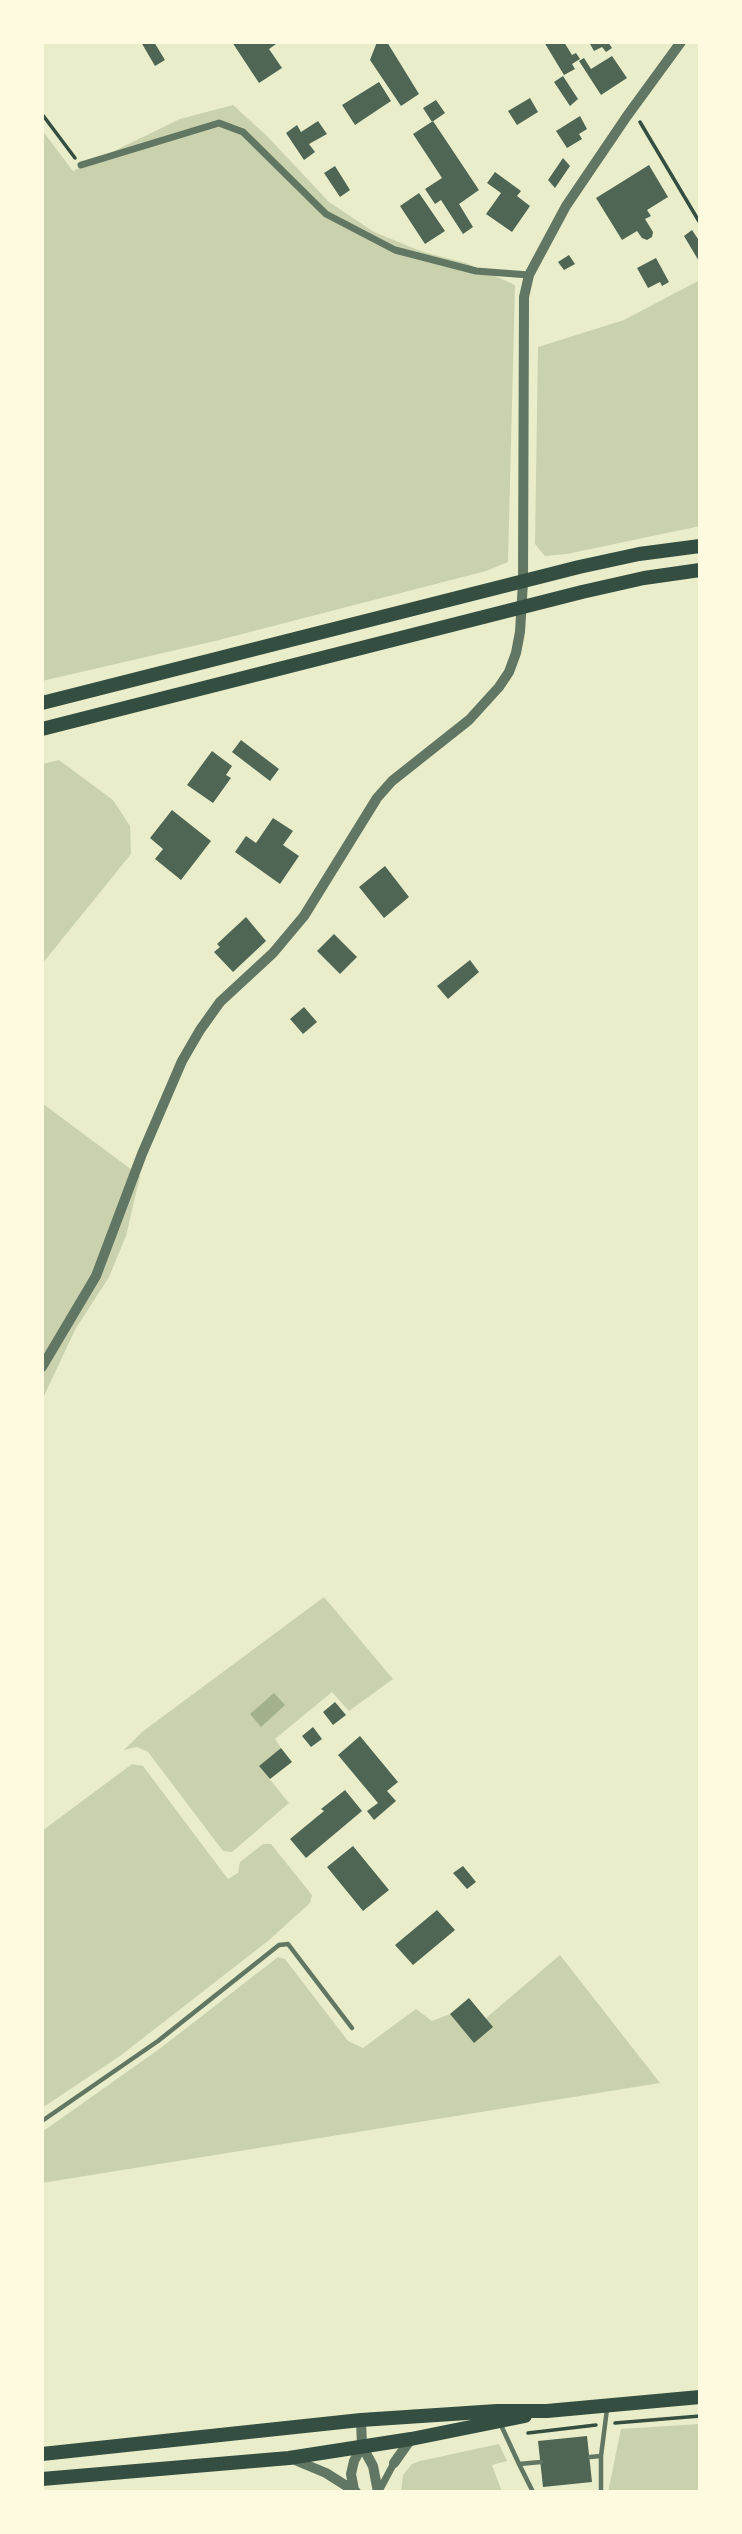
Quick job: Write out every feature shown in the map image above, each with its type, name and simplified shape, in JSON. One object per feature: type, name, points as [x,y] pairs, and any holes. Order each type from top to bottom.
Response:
[{"type":"main road","points":[[42,703],[639,554],[700,546]]},
{"type":"main road","points":[[42,729],[521,607],[644,578],[700,570]]},
{"type":"main road","points":[[42,2454],[361,2420],[497,2411],[547,2411],[700,2397]]},
{"type":"main road","points":[[42,2479],[289,2458],[499,2423],[547,2411]]},
{"type":"street","points":[[42,1367],[96,1276],[142,1154],[182,1061],[200,1030],[220,1002],[274,953],[304,916],[385,789],[469,719],[499,687],[516,653],[523,583],[524,298],[529,275],[566,206],[632,108],[681,42]]},
{"type":"street","points":[[81,165],[219,123],[243,132],[326,214],[395,250],[476,271],[529,275]]},
{"type":"street","points":[[361,2420],[362,2446],[373,2466],[378,2492]]},
{"type":"street","points":[[378,2492],[411,2439]]},
{"type":"street","points":[[355,2491],[351,2474],[362,2446]]},
{"type":"street","points":[[289,2458],[318,2469],[355,2491]]},
{"type":"lane","points":[[42,2121],[158,2041],[279,1945],[288,1944],[352,2028]]},
{"type":"lane","points":[[601,2492],[601,2456],[608,2405]]},
{"type":"lane","points":[[499,2423],[528,2489],[533,2492]]},
{"type":"lane","points":[[590,2457],[601,2456]]},
{"type":"lane","points":[[519,2464],[541,2462]]},
{"type":"path","points":[[632,108],[700,223]]},
{"type":"path","points":[[42,114],[81,165]]},
{"type":"path","points":[[507,2437],[606,2424],[700,2416]]},
{"type":"shaded area","points":[[233,105],[267,136],[329,202],[374,232],[423,252],[466,263],[515,285],[508,562],[486,571],[215,641],[42,681],[42,130],[73,171],[180,119]]},
{"type":"shaded area","points":[[700,280],[700,526],[567,554],[545,556],[535,544],[538,347],[624,320]]},
{"type":"shaded area","points":[[59,760],[113,800],[130,826],[131,854],[42,964],[42,764]]},
{"type":"shaded area","points":[[42,1103],[140,1176],[126,1236],[109,1277],[76,1328],[42,1400]]},
{"type":"shaded area","points":[[324,1597],[393,1679],[349,1711],[332,1692],[275,1739],[281,1748],[259,1766],[289,1803],[232,1852],[223,1851],[148,1752],[137,1747],[124,1750],[142,1732]]},
{"type":"shaded area","points":[[274,1693],[285,1705],[261,1727],[250,1714]]},
{"type":"shaded area","points":[[132,1764],[143,1766],[228,1879],[238,1873],[240,1862],[263,1844],[271,1844],[312,1895],[310,1903],[268,1941],[120,2056],[42,2108],[42,1831]]},
{"type":"shaded area","points":[[560,1955],[660,2083],[42,2183],[42,2132],[162,2047],[278,1957],[285,1959],[348,2041],[363,2048],[416,2009],[432,2021],[450,2014],[474,2043],[486,2018]]},
{"type":"shaded area","points":[[700,2424],[700,2492],[608,2492],[621,2429]]},
{"type":"shaded area","points":[[499,2444],[507,2461],[492,2465],[502,2492],[401,2492],[403,2475],[412,2464]]},
{"type":"building","points":[[141,42],[154,42],[165,60],[155,66]]},
{"type":"building","points":[[232,42],[279,42],[269,49],[282,68],[259,83]]},
{"type":"building","points":[[377,42],[387,42],[419,94],[401,106],[370,60]]},
{"type":"building","points":[[544,42],[564,42],[572,55],[576,53],[580,59],[572,64],[575,69],[564,75]]},
{"type":"building","points":[[589,42],[608,42],[612,48],[606,52],[602,47],[594,51]]},
{"type":"building","points":[[612,56],[627,78],[601,95],[579,61],[584,58],[591,69]]},
{"type":"building","points":[[563,76],[578,99],[570,106],[554,82]]},
{"type":"building","points":[[379,82],[391,101],[355,125],[342,105]]},
{"type":"building","points":[[530,98],[538,112],[517,125],[508,111]]},
{"type":"building","points":[[436,100],[445,113],[432,122],[423,108]]},
{"type":"building","points":[[580,116],[587,129],[579,134],[582,139],[567,148],[556,131]]},
{"type":"building","points":[[318,121],[327,134],[309,144],[315,152],[304,160],[286,133],[297,125],[301,132]]},
{"type":"building","points":[[433,121],[479,190],[459,204],[473,227],[463,234],[441,200],[435,204],[425,189],[442,178],[413,134]]},
{"type":"building","points":[[563,158],[570,166],[555,188],[548,180]]},
{"type":"building","points":[[649,165],[668,197],[647,210],[651,216],[645,219],[653,232],[652,237],[647,240],[642,238],[637,231],[622,240],[596,198]]},
{"type":"building","points":[[335,166],[350,190],[340,197],[324,173]]},
{"type":"building","points":[[495,172],[521,191],[517,196],[530,206],[512,232],[486,214],[501,193],[487,183]]},
{"type":"building","points":[[419,193],[445,231],[425,244],[400,206]]},
{"type":"building","points":[[692,230],[700,242],[700,263],[684,236]]},
{"type":"building","points":[[569,255],[575,264],[564,270],[558,262]]},
{"type":"building","points":[[656,258],[669,282],[662,286],[660,282],[648,288],[637,268]]},
{"type":"building","points":[[241,740],[279,769],[270,781],[232,752]]},
{"type":"building","points":[[212,751],[232,766],[226,775],[231,778],[213,803],[187,785]]},
{"type":"building","points":[[172,810],[211,841],[181,880],[155,859],[163,849],[150,838]]},
{"type":"building","points":[[273,818],[293,831],[283,845],[299,856],[280,884],[235,852],[246,836],[256,843]]},
{"type":"building","points":[[385,866],[409,897],[384,918],[359,887]]},
{"type":"building","points":[[246,917],[266,941],[233,972],[214,952],[220,947],[217,944]]},
{"type":"building","points":[[334,934],[357,957],[340,974],[317,951]]},
{"type":"building","points":[[470,960],[479,972],[448,999],[437,986]]},
{"type":"building","points":[[304,1007],[317,1022],[303,1034],[290,1019]]},
{"type":"building","points":[[335,1702],[346,1715],[333,1725],[323,1712]]},
{"type":"building","points":[[313,1727],[322,1739],[311,1747],[302,1736]]},
{"type":"building","points":[[360,1736],[398,1782],[387,1791],[396,1801],[374,1820],[367,1811],[378,1803],[338,1755]]},
{"type":"building","points":[[281,1748],[292,1762],[270,1779],[259,1766]]},
{"type":"building","points":[[345,1790],[362,1811],[306,1858],[290,1839]]},
{"type":"building","points":[[353,1846],[389,1890],[363,1911],[327,1867]]},
{"type":"building","points":[[463,1866],[476,1882],[467,1889],[453,1873]]},
{"type":"building","points":[[437,1910],[455,1930],[413,1965],[395,1945]]},
{"type":"building","points":[[469,1998],[493,2027],[474,2043],[450,2014]]},
{"type":"building","points":[[587,2436],[592,2482],[543,2487],[538,2441]]}]
